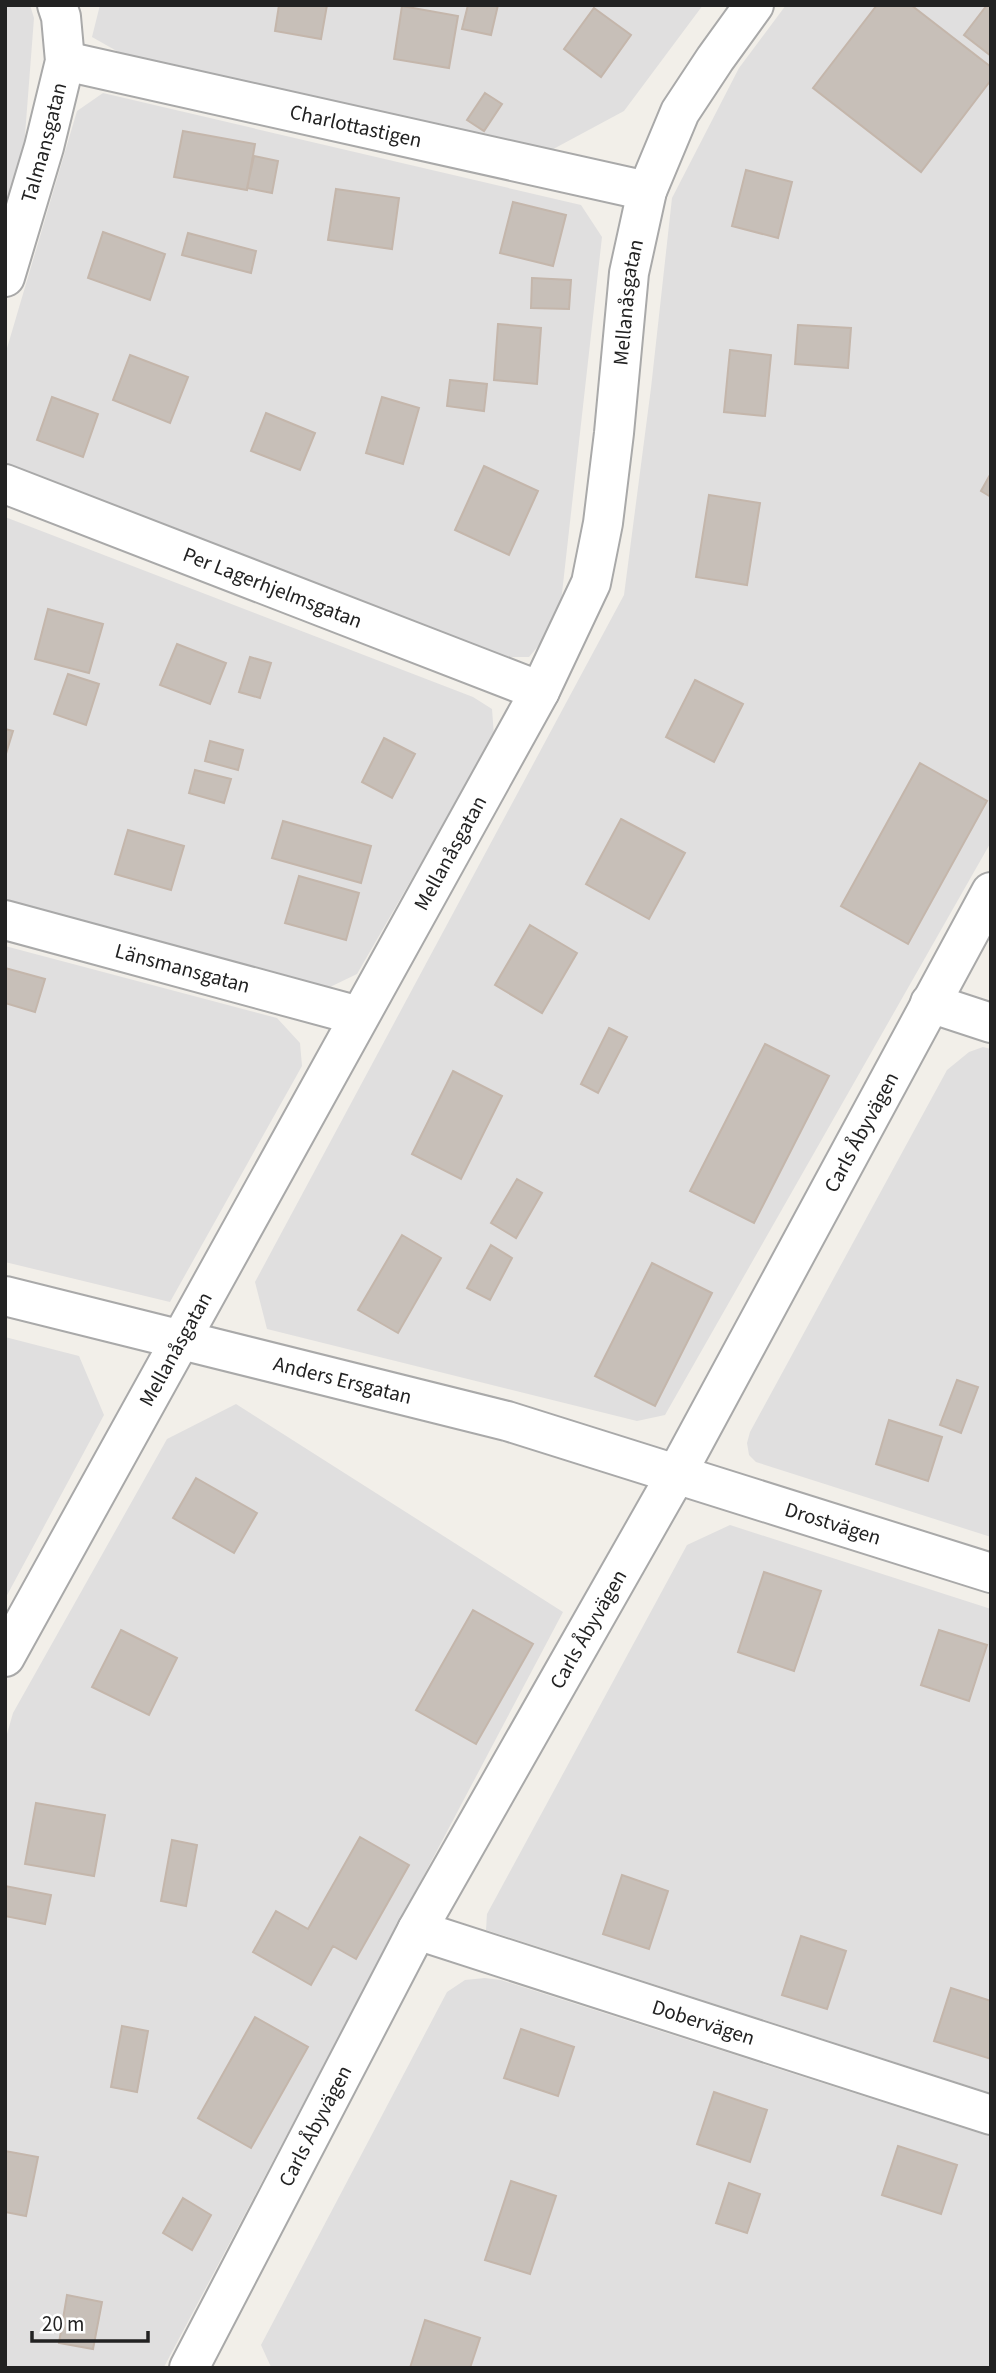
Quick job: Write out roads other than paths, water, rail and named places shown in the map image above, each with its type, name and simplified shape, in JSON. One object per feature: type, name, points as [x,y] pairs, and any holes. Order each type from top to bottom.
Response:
[{"type":"street","name":"Talmansgatan","points":[[5,277],[44,147],[65,61],[61,17],[57,5]]},
{"type":"street","name":"Mellanåsgatan","points":[[5,1657],[540,691],[591,583],[603,523],[629,273],[647,191],[680,113],[754,5]]},
{"type":"street","name":"Charlottastigen","points":[[65,61],[647,191]]},
{"type":"street","name":"Per Lagerhjelmsgatan","points":[[5,484],[540,691]]},
{"type":"street","name":"Carls Åbyvägen","points":[[192,2367],[417,1930],[677,1473],[991,892]]},
{"type":"street","name":"Länsmansgatan","points":[[5,920],[359,1016]]},
{"type":"street","points":[[929,1003],[991,1023]]},
{"type":"street","name":"Anders Ersgatan","points":[[5,1296],[507,1422],[677,1473]]},
{"type":"street","name":"Drostvägen","points":[[677,1473],[991,1573]]},
{"type":"street","name":"Dobervägen","points":[[417,1930],[991,2115]]}]
